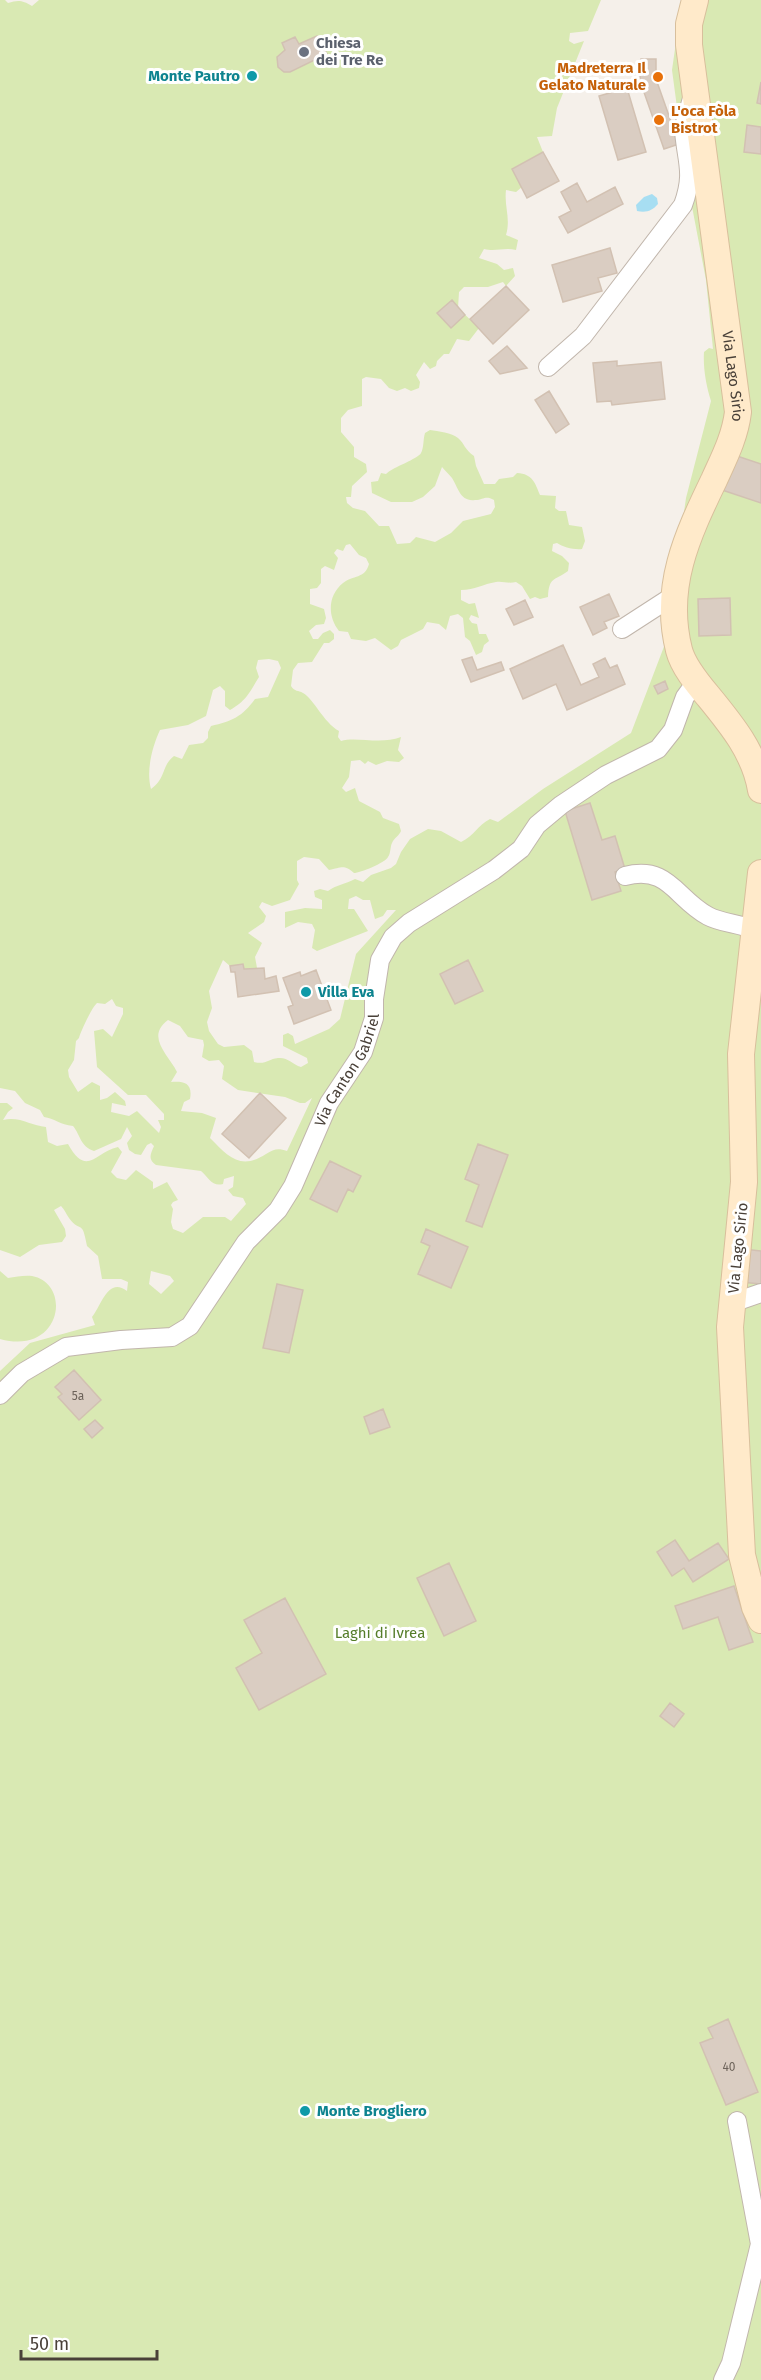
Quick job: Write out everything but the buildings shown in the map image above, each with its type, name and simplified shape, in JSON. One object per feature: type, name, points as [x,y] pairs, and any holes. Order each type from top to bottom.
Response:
[{"type":"main road","name":"Via Lago Sirio","points":[[695,0],[689,24],[689,45],[738,412],[733,438],[680,561],[674,596],[673,620],[680,652],[696,682],[732,725],[747,748],[759,775],[761,790]]},
{"type":"main road","name":"Via Lago Sirio","points":[[761,873],[741,1053],[744,1182],[730,1316],[742,1555],[755,1607],[761,1620]]},
{"type":"street","points":[[548,367],[583,336],[683,204],[689,181],[690,163],[684,128],[695,88]]},
{"type":"street","points":[[622,629],[674,596]]},
{"type":"street","name":"Via Canton Gabriel","points":[[0,1395],[22,1373],[66,1347],[121,1340],[172,1337],[190,1326],[246,1242],[278,1210],[293,1186],[329,1103],[363,1052],[374,1018],[374,999],[380,960],[393,937],[409,923],[521,849],[537,825],[561,805],[606,775],[658,749],[674,730],[685,697],[696,682]]},
{"type":"street","points":[[625,876],[640,872],[655,875],[669,882],[697,909],[709,917],[746,926],[756,931]]},
{"type":"street","points":[[730,1316],[761,1293]]},
{"type":"street","points":[[723,2380],[731,2363],[760,2244],[737,2121]]},
{"type":"green space","name":"Laghi di Ivrea","points":[[0,0],[8,3],[20,1],[32,6],[39,0],[601,0],[588,31],[570,33],[569,41],[574,44],[584,41],[557,108],[552,136],[537,137],[543,152],[512,169],[522,187],[516,192],[506,190],[508,223],[506,235],[518,240],[516,250],[484,249],[479,258],[497,264],[504,270],[513,268],[515,276],[506,286],[503,282],[488,287],[464,287],[459,292],[458,308],[479,328],[469,341],[457,339],[449,354],[444,354],[437,361],[436,366],[430,369],[424,362],[416,375],[420,382],[419,388],[411,391],[405,388],[397,391],[389,388],[381,379],[366,377],[362,379],[362,406],[348,410],[341,418],[341,432],[354,447],[354,457],[366,464],[367,472],[352,486],[351,497],[346,497],[347,503],[353,508],[365,511],[379,526],[389,526],[397,544],[410,543],[416,537],[435,542],[451,533],[463,521],[491,514],[495,507],[494,500],[491,499],[466,499],[442,467],[435,486],[423,497],[412,502],[391,502],[372,493],[371,482],[378,481],[381,473],[386,474],[421,453],[425,433],[430,430],[455,436],[460,440],[474,456],[484,484],[495,484],[499,479],[513,477],[517,473],[530,477],[540,495],[556,496],[555,508],[559,511],[566,511],[569,525],[582,527],[585,541],[582,549],[553,544],[552,551],[569,563],[568,571],[551,583],[548,597],[530,599],[522,586],[516,582],[496,582],[461,590],[461,600],[469,604],[475,603],[479,618],[471,615],[469,619],[472,623],[477,624],[479,634],[486,634],[489,641],[484,645],[482,652],[476,655],[470,641],[465,637],[463,618],[458,614],[450,616],[446,630],[439,624],[427,622],[423,629],[401,640],[398,646],[391,650],[375,638],[366,641],[351,639],[348,632],[339,631],[331,612],[334,593],[343,583],[365,572],[369,564],[366,558],[359,555],[350,544],[346,545],[343,551],[337,549],[334,553],[338,558],[334,570],[325,566],[321,569],[321,583],[317,588],[310,589],[310,604],[324,609],[326,618],[324,624],[316,625],[309,631],[313,639],[318,639],[330,630],[334,634],[334,639],[329,643],[324,643],[312,662],[298,663],[293,670],[291,686],[311,700],[328,722],[339,731],[338,737],[341,741],[385,740],[401,737],[398,750],[404,758],[399,762],[387,761],[376,765],[368,761],[365,764],[360,760],[351,761],[349,777],[342,788],[346,792],[355,788],[359,801],[380,812],[383,818],[399,824],[401,831],[392,843],[388,857],[372,867],[354,873],[345,868],[329,870],[319,859],[304,857],[297,861],[299,884],[290,900],[272,906],[262,902],[259,907],[266,916],[264,922],[248,933],[262,943],[255,957],[257,968],[244,969],[243,964],[230,966],[223,960],[209,991],[212,1008],[207,1022],[209,1031],[218,1044],[224,1047],[244,1045],[252,1051],[254,1062],[261,1063],[281,1058],[301,1067],[308,1063],[307,1058],[283,1046],[283,1035],[288,1033],[293,1036],[295,1044],[329,1029],[340,1019],[356,954],[396,910],[387,910],[383,916],[375,919],[370,900],[363,900],[356,896],[349,899],[348,909],[354,909],[368,931],[317,951],[312,948],[315,930],[312,924],[298,922],[285,928],[285,912],[305,908],[322,909],[322,900],[315,897],[314,891],[320,889],[328,891],[355,879],[363,882],[371,875],[391,868],[396,864],[410,839],[428,829],[441,831],[461,842],[486,821],[490,819],[498,822],[543,789],[631,733],[665,644],[686,498],[711,401],[704,364],[704,352],[709,348],[713,349],[706,280],[686,175],[672,70],[682,0],[761,0],[761,2380],[0,2380],[0,1371],[30,1343],[95,1325],[92,1317],[106,1294],[115,1287],[127,1291],[128,1282],[121,1279],[102,1279],[98,1256],[87,1246],[82,1229],[73,1223],[61,1206],[54,1210],[65,1229],[66,1236],[62,1242],[39,1245],[20,1257],[0,1250],[0,1103],[7,1103],[13,1108],[3,1120],[15,1119],[46,1127],[48,1142],[57,1146],[68,1144],[81,1160],[92,1160],[118,1147],[122,1152],[111,1172],[117,1178],[126,1180],[136,1170],[153,1182],[153,1189],[167,1182],[178,1200],[171,1205],[173,1229],[183,1233],[203,1217],[225,1217],[231,1221],[246,1204],[243,1198],[233,1196],[228,1190],[233,1187],[234,1176],[224,1179],[223,1184],[219,1185],[213,1183],[201,1171],[156,1165],[151,1159],[154,1146],[151,1143],[141,1155],[129,1150],[127,1143],[132,1136],[127,1127],[121,1139],[94,1151],[83,1144],[73,1126],[44,1117],[40,1110],[25,1103],[15,1091],[0,1088]],"holes":[[[258,660],[278,661],[281,668],[268,697],[255,699],[236,717],[211,726],[208,738],[203,743],[189,745],[182,759],[174,756],[170,760],[160,780],[151,789],[149,775],[151,759],[160,730],[188,725],[206,716],[213,690],[220,686],[225,691],[225,706],[230,710],[236,706],[247,696],[259,677],[256,668]],[[112,999],[116,1006],[123,1008],[123,1014],[112,1037],[103,1029],[94,1031],[97,1067],[128,1095],[146,1095],[164,1114],[164,1120],[158,1120],[161,1127],[159,1133],[137,1111],[129,1116],[111,1112],[112,1103],[126,1106],[125,1101],[115,1092],[100,1100],[100,1086],[92,1082],[78,1092],[69,1077],[68,1070],[74,1060],[76,1041],[86,1020],[97,1003],[105,1004]],[[168,1020],[180,1026],[188,1037],[203,1040],[202,1057],[209,1061],[219,1060],[224,1066],[222,1079],[238,1090],[285,1097],[300,1103],[305,1103],[312,1098],[287,1151],[274,1150],[249,1161],[235,1159],[210,1138],[216,1118],[202,1113],[181,1111],[184,1102],[190,1099],[190,1089],[184,1083],[171,1082],[177,1072],[161,1046],[159,1039],[161,1026]],[[151,1271],[170,1276],[174,1281],[161,1294],[149,1284]]]},
{"type":"green space","points":[[0,1271],[8,1278],[32,1276],[45,1282],[53,1292],[56,1304],[54,1317],[48,1329],[36,1337],[21,1342],[0,1339]]},
{"type":"water","points":[[652,194],[657,198],[658,204],[649,211],[637,211],[636,205],[644,197]]},
{"type":"place","name":"Chiesa dei Tre Re","points":[[304,52]]},
{"type":"place","name":"Monte Pautro","points":[[252,76]]},
{"type":"place","name":"Madreterra Il Gelato Naturale","points":[[658,77]]},
{"type":"place","name":"L'oca Fòla Bistrot","points":[[659,120]]},
{"type":"place","name":"Villa Eva","points":[[306,992]]},
{"type":"place","name":"Monte Brogliero","points":[[305,2111]]}]
